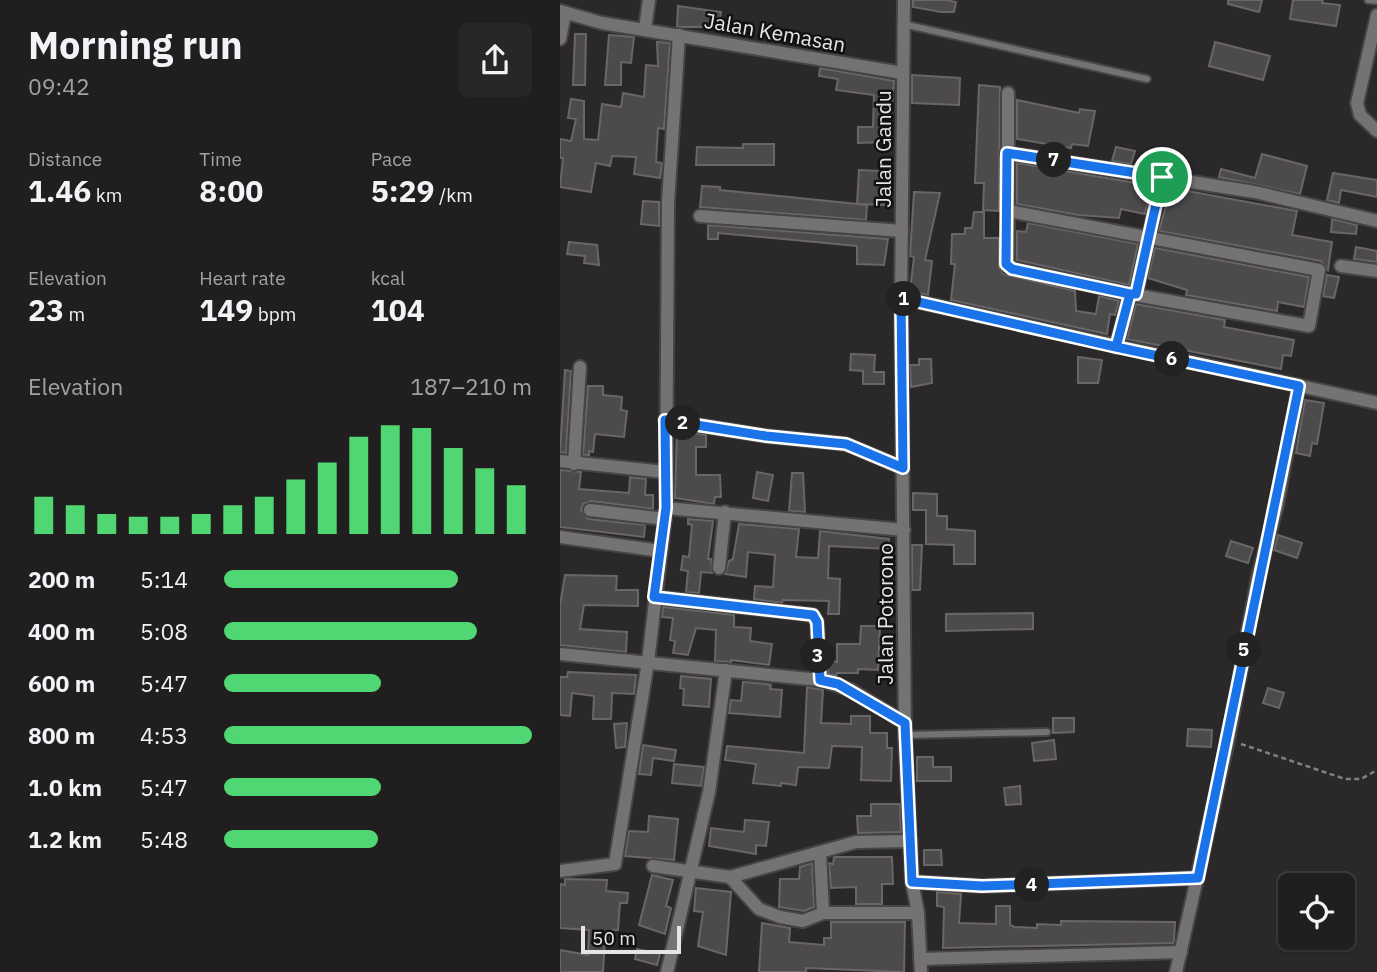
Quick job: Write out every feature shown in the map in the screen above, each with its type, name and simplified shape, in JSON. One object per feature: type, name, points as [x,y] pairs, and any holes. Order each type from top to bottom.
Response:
[{"type":"street","points":[[645,29],[649,0]]},
{"type":"street","name":"Jalan Gandu","points":[[901,298],[904,0]]},
{"type":"street","points":[[560,39],[563,12]]},
{"type":"street","name":"Jalan Kemasan","points":[[563,12],[602,23],[902,73]]},
{"type":"street","points":[[1377,15],[1357,103],[1360,115],[1377,131]]},
{"type":"street","points":[[560,870],[615,864],[648,662],[665,513],[668,202],[678,35]]},
{"type":"street","points":[[1008,93],[1009,267],[1133,294],[1309,326],[1319,270],[1009,211]]},
{"type":"street","points":[[1007,153],[1255,192],[1377,221]]},
{"type":"street","points":[[1116,347],[1133,294],[1162,177]]},
{"type":"street","points":[[700,216],[902,232]]},
{"type":"street","points":[[1341,266],[1377,271]]},
{"type":"street","points":[[901,298],[1377,403]]},
{"type":"street","name":"Jalan Potorono","points":[[901,298],[905,729],[912,882],[918,913],[921,965]]},
{"type":"street","points":[[574,464],[580,367]]},
{"type":"street","points":[[1176,972],[1228,740],[1258,577],[1277,505],[1299,386]]},
{"type":"street","points":[[665,420],[766,436],[846,444],[903,468]]},
{"type":"street","points":[[560,461],[665,472]]},
{"type":"street","points":[[590,510],[725,512],[904,530]]},
{"type":"street","points":[[719,568],[725,512]]},
{"type":"street","points":[[560,537],[661,551]]},
{"type":"street","points":[[654,597],[813,615],[817,622],[820,680]]},
{"type":"street","points":[[560,654],[820,680],[838,684],[905,729]]},
{"type":"street","points":[[667,972],[709,792],[726,670]]},
{"type":"street","points":[[653,866],[730,877],[856,842],[911,841]]},
{"type":"street","points":[[820,852],[823,913]]},
{"type":"street","points":[[730,877],[759,909],[803,921],[823,913],[918,913]]},
{"type":"street","points":[[912,882],[982,886],[1198,878]]},
{"type":"street","points":[[921,965],[1181,952]]},
{"type":"lane","points":[[1368,0],[1377,1]]},
{"type":"lane","points":[[903,24],[1147,79]]},
{"type":"lane","points":[[905,729],[1046,732]]},
{"type":"path","points":[[1228,740],[1345,779],[1361,779],[1377,770]]},
{"type":"building","points":[[913,0],[956,2],[954,12],[941,12],[913,7]]},
{"type":"building","points":[[1228,0],[1262,0],[1259,12],[1228,4]]},
{"type":"building","points":[[1293,0],[1323,0],[1322,3],[1340,5],[1336,26],[1290,19]]},
{"type":"building","points":[[678,6],[721,12],[719,27],[677,27]]},
{"type":"building","points":[[575,34],[586,34],[585,85],[573,85]]},
{"type":"building","points":[[609,35],[634,37],[631,63],[621,62],[621,85],[605,85]]},
{"type":"building","points":[[657,42],[670,43],[664,129],[658,128],[656,162],[662,163],[660,178],[634,174],[636,157],[612,156],[610,166],[596,163],[591,192],[560,187],[563,158],[560,158],[560,139],[571,141],[576,119],[568,118],[571,99],[584,101],[584,139],[598,140],[602,104],[621,107],[623,93],[644,97],[646,65],[658,66]]},
{"type":"building","points":[[1215,42],[1270,56],[1263,80],[1209,66]]},
{"type":"building","points":[[820,68],[894,81],[889,142],[858,143],[858,127],[873,127],[874,95],[836,90],[838,79],[819,76]]},
{"type":"building","points":[[912,75],[960,78],[959,105],[912,103]]},
{"type":"building","points":[[979,85],[1000,87],[999,211],[983,210],[984,183],[975,183]]},
{"type":"building","points":[[1017,100],[1079,113],[1080,109],[1095,111],[1088,146],[1072,144],[1071,148],[1017,139]]},
{"type":"building","points":[[743,144],[774,144],[774,165],[696,165],[697,147],[743,148]]},
{"type":"building","points":[[1116,147],[1135,151],[1131,164],[1112,161]]},
{"type":"building","points":[[1262,154],[1307,166],[1300,194],[1219,177],[1221,169],[1255,178]]},
{"type":"building","points":[[1017,163],[1148,185],[1147,189],[1150,190],[1145,214],[1121,209],[1119,218],[1078,215],[1017,204]]},
{"type":"building","points":[[859,170],[880,171],[879,186],[885,186],[884,205],[857,204]]},
{"type":"building","points":[[1333,173],[1377,180],[1377,197],[1341,190],[1339,203],[1327,200]]},
{"type":"building","points":[[702,186],[867,205],[866,220],[700,207]]},
{"type":"building","points":[[1171,188],[1297,211],[1292,235],[1332,242],[1328,270],[1321,261],[1159,231]]},
{"type":"building","points":[[914,192],[940,193],[925,260],[932,261],[928,295],[910,291],[914,257],[910,256]]},
{"type":"building","points":[[643,201],[659,202],[659,226],[641,224]]},
{"type":"building","points":[[974,212],[984,212],[984,238],[999,238],[999,267],[1003,274],[1075,291],[1076,311],[1096,314],[1099,296],[1119,301],[1115,315],[1110,314],[1107,334],[951,300],[955,264],[951,264],[952,234],[965,234],[965,228],[972,228]]},
{"type":"building","points":[[1332,219],[1357,225],[1356,234],[1331,232]]},
{"type":"building","points":[[1028,223],[1138,244],[1129,285],[1017,260],[1017,231],[1026,232]]},
{"type":"building","points":[[708,225],[888,239],[884,265],[857,264],[857,246],[718,233],[718,239],[708,239]]},
{"type":"building","points":[[569,242],[597,245],[599,265],[584,263],[585,256],[567,254]]},
{"type":"building","points":[[1356,247],[1377,251],[1377,262],[1354,259]]},
{"type":"building","points":[[1155,248],[1309,277],[1304,307],[1278,302],[1277,311],[1186,295],[1187,290],[1148,278]]},
{"type":"building","points":[[1327,275],[1339,277],[1334,298],[1323,296]]},
{"type":"building","points":[[1136,304],[1225,320],[1224,327],[1294,340],[1291,356],[1283,355],[1281,369],[1127,339]]},
{"type":"building","points":[[851,354],[875,355],[874,372],[884,372],[884,384],[863,384],[863,371],[850,370]]},
{"type":"building","points":[[1078,357],[1102,360],[1098,383],[1078,383]]},
{"type":"building","points":[[919,359],[931,359],[932,383],[911,387],[910,365],[919,365]]},
{"type":"building","points":[[565,370],[571,371],[566,453],[560,452]]},
{"type":"building","points":[[588,386],[603,386],[603,395],[622,397],[621,410],[627,411],[624,437],[595,434],[593,452],[589,451],[589,455],[583,455]]},
{"type":"building","points":[[1305,400],[1324,403],[1317,444],[1312,443],[1310,456],[1296,453]]},
{"type":"building","points":[[677,431],[706,435],[706,447],[696,447],[696,475],[720,475],[721,497],[715,497],[714,504],[675,498]]},
{"type":"building","points":[[560,470],[581,472],[579,489],[629,493],[630,477],[646,479],[645,495],[653,495],[653,509],[591,501],[583,504],[581,510],[588,519],[645,525],[644,537],[560,527]]},
{"type":"building","points":[[757,472],[773,475],[768,501],[753,498]]},
{"type":"building","points":[[792,473],[803,473],[805,512],[789,511]]},
{"type":"building","points":[[913,493],[937,494],[937,516],[947,516],[947,529],[975,531],[975,564],[954,564],[954,545],[926,544],[926,510],[913,510]]},
{"type":"building","points":[[688,519],[713,521],[708,559],[711,559],[712,573],[701,572],[699,593],[686,592],[688,571],[681,570],[683,556],[689,557],[692,525],[688,524]]},
{"type":"building","points":[[739,524],[799,529],[796,557],[818,558],[820,531],[889,539],[888,549],[829,546],[828,578],[840,579],[839,614],[828,614],[829,601],[783,600],[782,603],[754,599],[755,586],[773,587],[775,555],[748,552],[746,577],[725,574],[729,561],[733,559]]},
{"type":"building","points":[[1278,535],[1302,543],[1297,558],[1274,550]]},
{"type":"building","points":[[1231,541],[1253,548],[1248,563],[1226,556]]},
{"type":"building","points":[[912,545],[922,545],[920,590],[912,590]]},
{"type":"building","points":[[565,575],[617,576],[616,590],[638,590],[638,606],[584,605],[580,629],[627,632],[626,652],[560,645],[560,605]]},
{"type":"building","points":[[663,607],[734,615],[734,627],[751,628],[750,641],[772,644],[769,665],[731,660],[715,661],[716,630],[696,628],[688,655],[673,653],[675,641],[670,640],[673,618],[662,617]]},
{"type":"building","points":[[1033,613],[1033,629],[946,631],[946,614]]},
{"type":"building","points":[[861,626],[880,626],[878,670],[858,669],[858,673],[837,673],[836,676],[828,674],[828,660],[837,662],[837,644],[860,644]]},
{"type":"building","points":[[568,672],[636,675],[634,694],[612,693],[611,719],[593,719],[594,696],[572,693],[570,716],[560,715],[560,677],[567,677]]},
{"type":"building","points":[[681,676],[711,679],[709,707],[683,705]]},
{"type":"building","points":[[743,682],[771,685],[770,689],[782,690],[780,717],[729,713],[731,700],[741,701]]},
{"type":"building","points":[[807,687],[823,690],[821,723],[851,724],[851,716],[870,716],[870,733],[887,733],[887,748],[892,748],[891,781],[861,780],[862,747],[832,746],[829,768],[798,767],[796,785],[753,783],[756,764],[725,760],[727,746],[804,753]]},
{"type":"building","points":[[1268,688],[1284,693],[1279,708],[1263,703]]},
{"type":"building","points":[[1053,718],[1074,718],[1074,732],[1053,733]]},
{"type":"building","points":[[627,723],[625,747],[616,748],[614,724]]},
{"type":"building","points":[[1188,729],[1212,730],[1211,747],[1187,746]]},
{"type":"building","points":[[1054,740],[1056,759],[1034,761],[1032,743]]},
{"type":"building","points":[[643,745],[676,750],[674,761],[653,758],[651,775],[639,774]]},
{"type":"building","points":[[917,757],[933,757],[933,767],[951,767],[951,781],[917,781]]},
{"type":"building","points":[[674,764],[704,767],[701,786],[672,783]]},
{"type":"building","points":[[1020,786],[1021,804],[1006,805],[1004,788]]},
{"type":"building","points":[[871,804],[900,804],[901,832],[858,833],[857,816],[871,816]]},
{"type":"building","points":[[649,816],[678,819],[674,860],[625,856],[629,831],[648,832]]},
{"type":"building","points":[[745,820],[769,822],[766,846],[756,845],[756,854],[709,846],[711,828],[744,832]]},
{"type":"building","points":[[924,850],[941,850],[942,865],[924,865]]},
{"type":"building","points":[[834,857],[892,857],[893,884],[882,884],[882,904],[856,904],[856,887],[831,888],[829,863],[833,864]]},
{"type":"building","points":[[812,863],[814,907],[804,911],[779,907],[780,879],[799,879],[800,867]]},
{"type":"building","points":[[652,875],[673,880],[666,906],[671,908],[665,934],[639,925]]},
{"type":"building","points":[[565,879],[607,880],[606,891],[628,893],[627,903],[620,903],[618,930],[610,930],[610,939],[605,939],[603,972],[560,972],[560,950],[588,955],[589,930],[560,928],[560,884],[565,885]]},
{"type":"building","points":[[696,888],[731,892],[726,955],[698,946],[703,912],[694,911]]},
{"type":"building","points":[[937,892],[961,894],[959,923],[996,924],[996,906],[1010,906],[1010,925],[1015,927],[1061,925],[1061,921],[1175,922],[1174,940],[1173,943],[943,948],[944,907],[937,906]]},
{"type":"building","points":[[831,922],[905,922],[904,972],[806,968],[806,972],[759,972],[762,923],[790,928],[789,942],[824,945],[824,938],[831,938]]},
{"type":"building","points":[[637,949],[660,954],[657,965],[635,959]]},
{"type":"route","points":[[1162,177],[1007,153],[1009,211],[1006,264],[1012,269],[1130,294],[1116,347],[1299,386],[1277,505],[1258,577],[1228,740],[1198,878],[1098,884],[982,886],[912,882],[905,723],[850,690],[820,680],[817,622],[813,615],[654,597],[666,508],[665,420],[766,436],[846,444],[903,468],[901,298],[1116,347],[1130,294],[1136,294],[1162,177]]}]
